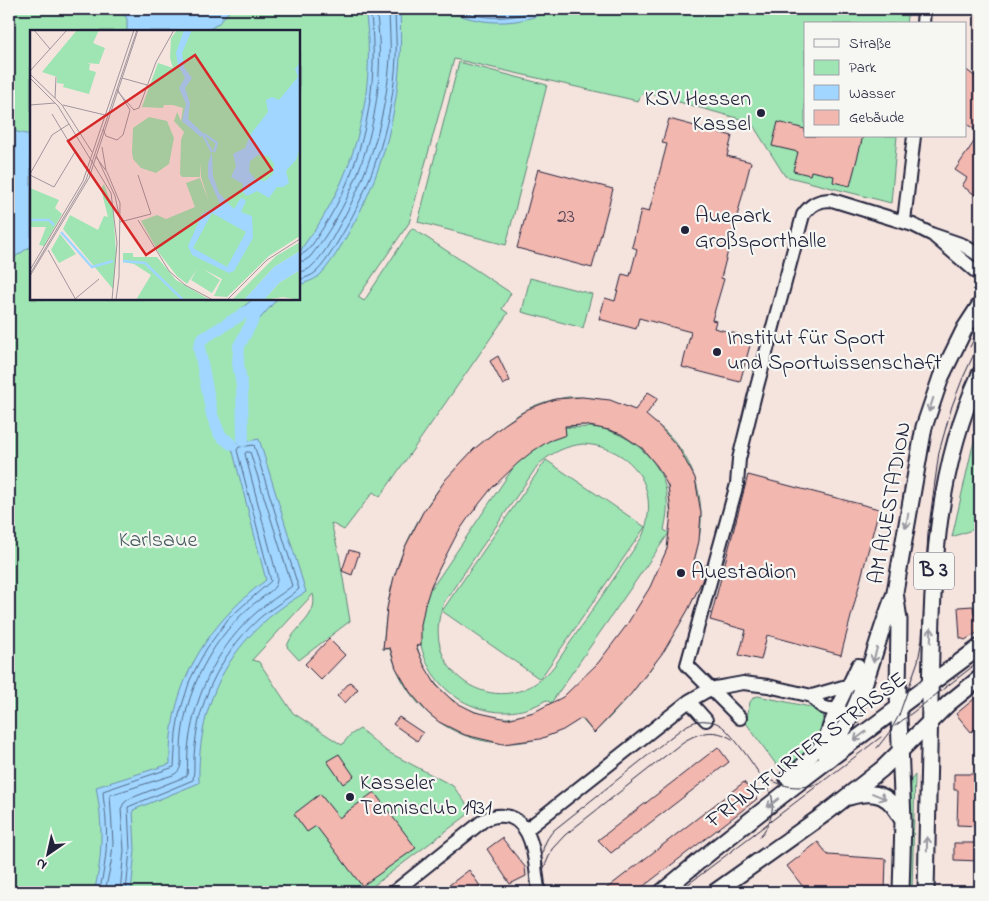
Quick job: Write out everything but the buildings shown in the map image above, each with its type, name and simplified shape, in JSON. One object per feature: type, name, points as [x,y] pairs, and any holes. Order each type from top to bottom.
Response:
[{"type":"main road","name":"AM AUESTADION","points":[[901,892],[903,821],[899,706],[899,620],[895,592],[924,427],[941,377],[965,328],[980,305]]},
{"type":"main road","name":"B 3","points":[[930,722],[931,627],[936,540],[950,460],[980,374]]},
{"type":"main road","points":[[812,773],[834,745],[854,711],[895,592]]},
{"type":"main road","name":"FRANKFURTER STRASSE","points":[[662,892],[709,852],[899,706],[980,647]]},
{"type":"main road","points":[[716,892],[882,769],[949,703],[980,678]]},
{"type":"main road","points":[[926,892],[930,722]]},
{"type":"main road","points":[[845,798],[871,793],[880,795],[897,809],[903,821]]},
{"type":"street","points":[[923,22],[924,9]]},
{"type":"street","points":[[904,221],[914,138]]},
{"type":"street","points":[[740,718],[687,666],[737,484],[739,460],[803,215],[814,203],[821,200],[832,200],[904,221],[963,246],[980,256]]},
{"type":"street","points":[[931,234],[980,275]]},
{"type":"street","points":[[963,246],[980,246]]},
{"type":"street","name":"FRANKFURTER STRASSE","points":[[786,778],[808,760],[822,744],[832,718],[841,712],[847,686],[858,665]]},
{"type":"street","points":[[527,828],[689,701],[710,689],[743,683],[768,686],[812,696],[860,682]]},
{"type":"street","points":[[812,696],[826,710],[841,712]]},
{"type":"street","points":[[689,701],[706,720]]},
{"type":"street","points":[[394,892],[488,818],[499,815],[511,817],[527,828],[539,892]]},
{"type":"green space","name":"Karlsaue","points":[[9,9],[908,9],[906,22],[804,22],[804,138],[897,138],[891,203],[785,176],[751,122],[643,92],[638,101],[454,59],[409,223],[358,297],[364,301],[412,228],[511,293],[502,309],[508,313],[380,497],[373,492],[344,530],[331,523],[339,554],[350,621],[299,660],[287,647],[312,610],[313,594],[252,660],[259,662],[293,713],[342,745],[350,735],[360,729],[386,751],[453,786],[470,809],[470,813],[365,892],[9,892]]},
{"type":"green space","points":[[459,62],[547,85],[506,245],[418,222]]},
{"type":"green space","points":[[530,278],[592,294],[583,328],[522,312]]},
{"type":"green space","name":"Auestadion","points":[[568,397],[594,398],[618,404],[640,413],[660,426],[676,443],[689,463],[697,486],[701,518],[694,561],[708,567],[686,613],[660,656],[629,696],[594,733],[581,718],[553,734],[523,742],[494,742],[466,736],[441,723],[419,704],[402,679],[390,649],[383,649],[388,604],[401,556],[411,534],[435,494],[449,476],[482,443],[507,423],[528,409],[548,401]],"holes":[[[584,425],[597,427],[610,431],[623,437],[595,427],[565,427]],[[625,438],[633,442],[652,459],[666,482],[671,524],[668,544],[660,568],[650,589],[624,630],[579,684],[559,701],[537,711],[522,716],[498,718],[468,709],[450,698],[429,675],[417,646],[421,645],[428,665],[439,681],[453,695],[470,705],[489,711],[508,712],[527,709],[546,700],[551,703],[669,533],[664,530],[667,507],[665,486],[654,463],[635,444]],[[583,444],[601,447],[617,453],[629,462],[639,474],[646,488],[648,503],[647,520],[642,537],[555,665],[535,684],[513,693],[490,693],[470,685],[453,671],[442,652],[438,629],[444,602],[538,465],[559,451],[570,446]],[[513,468],[432,588],[445,555],[464,522],[486,493]]]},
{"type":"green space","points":[[980,423],[980,527],[952,537],[972,449]]},
{"type":"green space","points":[[546,460],[645,527],[540,679],[442,611]]},
{"type":"green space","points":[[758,696],[815,708],[824,715],[817,743],[786,778],[746,723],[750,702],[754,697]]},
{"type":"green space","points":[[915,775],[912,892],[907,892],[911,780]]},
{"type":"water","points":[[121,9],[231,9],[218,24],[208,30],[127,30],[127,19]]},
{"type":"water","points":[[365,9],[400,9],[401,38],[396,96],[384,152],[363,206],[331,261],[319,276],[300,285],[300,253],[324,216],[341,183],[362,120],[368,76],[368,31]]},
{"type":"water","points":[[444,9],[553,9],[526,19],[499,22],[471,19]]},
{"type":"water","points":[[9,123],[17,132],[30,135],[30,247],[9,261]]},
{"type":"water","points":[[252,300],[276,300],[258,321],[242,308]]},
{"type":"water","points":[[259,439],[306,592],[280,609],[258,628],[239,649],[224,672],[212,697],[204,724],[200,752],[199,783],[133,810],[135,850],[131,892],[94,892],[101,840],[96,787],[170,764],[171,736],[176,709],[184,684],[195,660],[225,617],[266,580],[231,444]]},
{"type":"waterway","points":[[231,444],[220,435],[212,415],[199,347],[202,339],[246,312]]},
{"type":"waterway","points":[[243,441],[242,387],[238,363],[239,346],[254,318]]},
{"type":"tram line","points":[[970,347],[980,327]]},
{"type":"tram line","points":[[877,748],[891,730],[899,715],[918,661],[922,639],[928,533],[939,452],[952,406],[980,341]]},
{"type":"tram line","points":[[895,726],[980,661]]},
{"type":"tram line","points":[[545,892],[542,852],[548,837],[554,830],[676,733],[694,722],[709,721],[722,727],[743,750],[765,782],[772,797],[772,808],[769,823],[760,836]]},
{"type":"tram line","points":[[544,868],[552,849],[565,835],[683,742],[695,736],[713,732],[732,739]]},
{"type":"tram line","points":[[678,892],[881,737]]},
{"type":"tram line","points":[[763,775],[782,785],[803,787],[817,784]]},
{"type":"place","name":"KSV Hessen Kassel","points":[[761,113]]},
{"type":"place","name":"Auepark Großsporthalle","points":[[685,230]]},
{"type":"place","name":"Institut für Sport und Sportwissenschaft","points":[[717,352]]},
{"type":"place","name":"Auestadion","points":[[681,573]]},
{"type":"place","name":"Kasseler Tennisclub 1931","points":[[350,797]]}]
